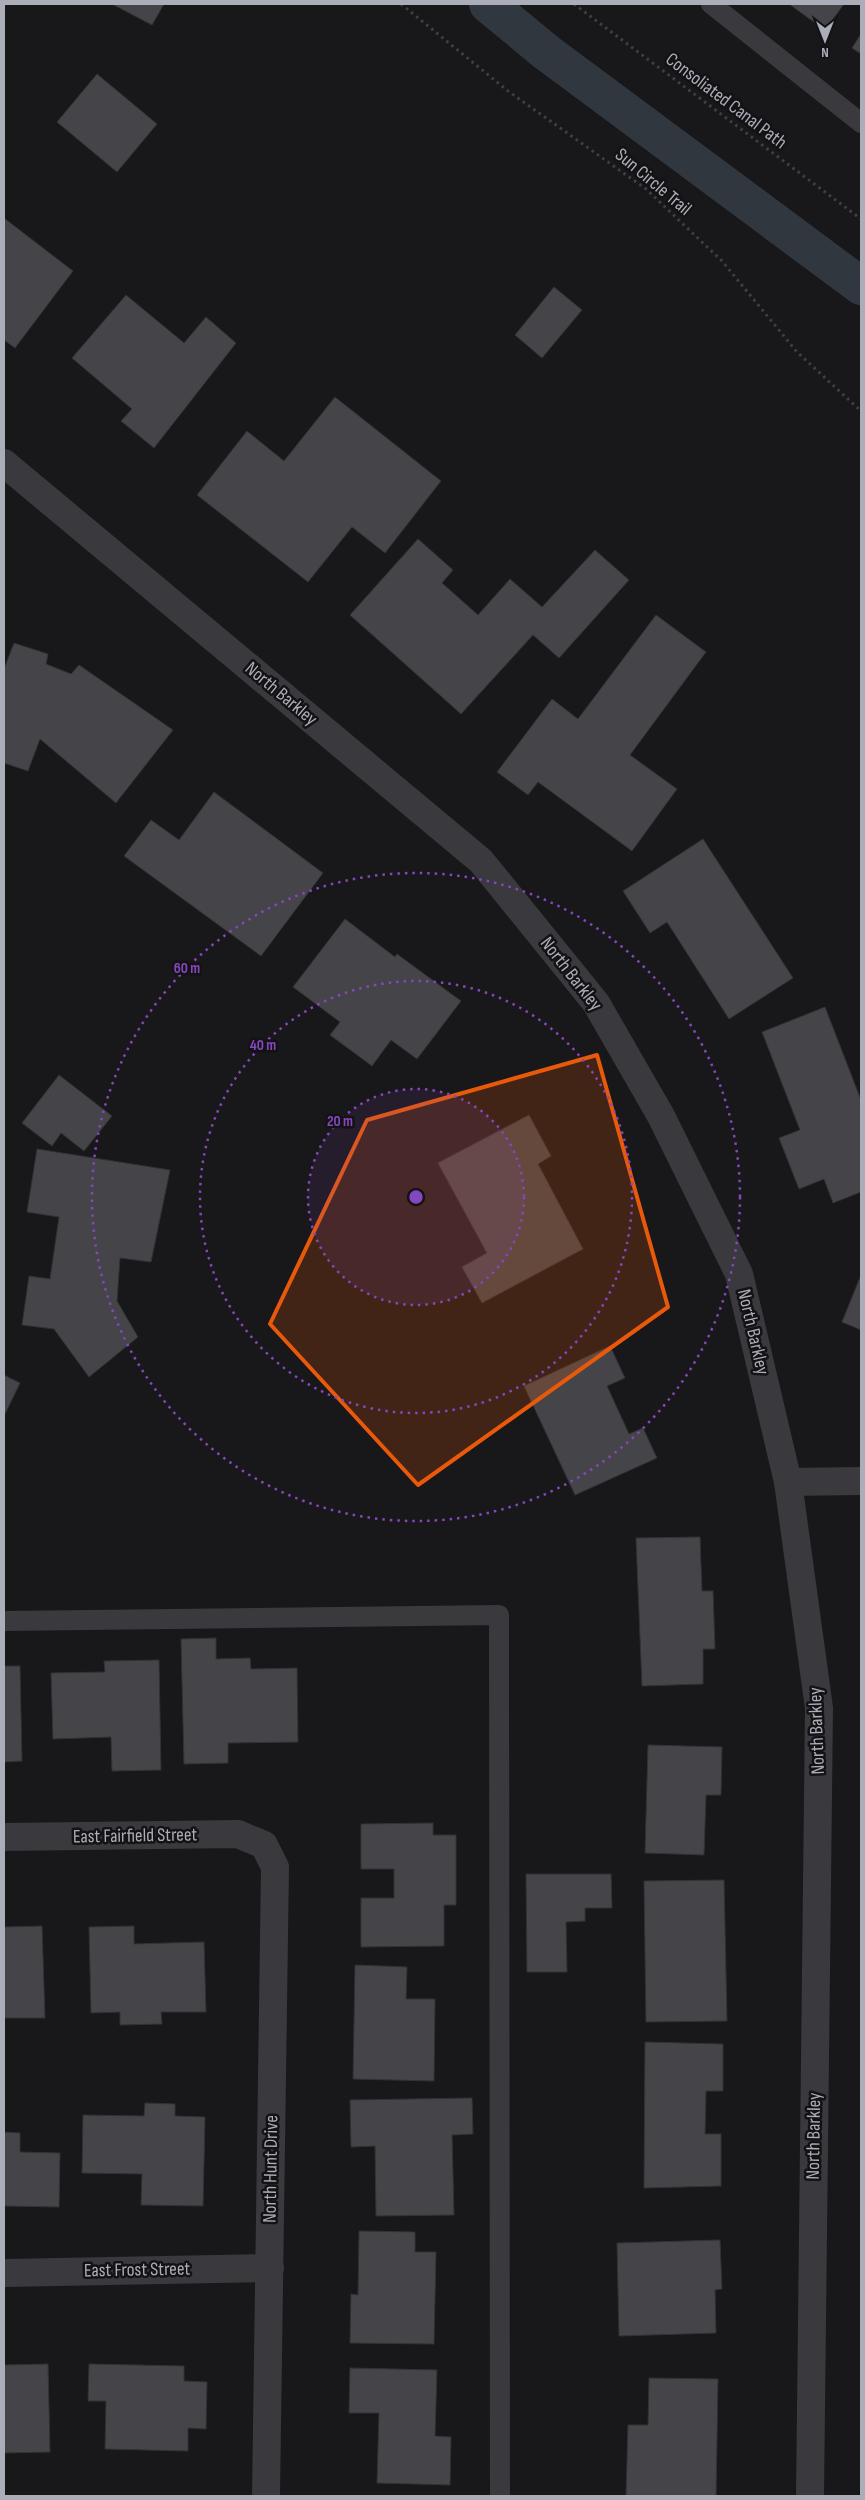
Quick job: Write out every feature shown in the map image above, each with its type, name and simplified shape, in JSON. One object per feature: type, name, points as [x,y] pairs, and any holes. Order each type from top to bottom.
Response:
[{"type":"street","name":"North Barkley","points":[[4,463],[481,861],[596,1003],[661,1116],[739,1274],[788,1482],[820,1708],[810,2496]]},
{"type":"street","points":[[788,1482],[861,1481]]},
{"type":"street","name":"East Fairfield Street","points":[[4,1837],[238,1834],[264,1845]]},
{"type":"street","name":"North Hunt Drive","points":[[264,1845],[275,1867],[266,2496]]},
{"type":"street","name":"East Frost Street","points":[[4,2273],[270,2268]]},
{"type":"lane","points":[[711,4],[861,123]]},
{"type":"lane","points":[[4,1621],[499,1615],[500,2496]]},
{"type":"path","name":"Sun Circle Trail","points":[[401,4],[508,91],[646,189],[722,261],[797,352],[861,411]]},
{"type":"path","name":"Consoliated Canal Path","points":[[574,4],[861,220]]},
{"type":"highlighted area","points":[[597,1055],[668,1307],[418,1485],[270,1324],[367,1120]]},
{"type":"building","points":[[112,4],[164,4],[152,25]]},
{"type":"building","points":[[789,4],[844,4],[825,30]]},
{"type":"building","points":[[861,34],[861,54],[852,48]]},
{"type":"building","points":[[97,74],[157,124],[117,172],[57,122]]},
{"type":"building","points":[[4,218],[73,271],[15,348],[4,340]]},
{"type":"building","points":[[554,287],[582,310],[542,358],[515,335]]},
{"type":"building","points":[[126,295],[184,343],[206,317],[236,343],[154,448],[121,421],[132,409],[72,358]]},
{"type":"building","points":[[335,397],[441,481],[385,553],[352,527],[308,582],[197,495],[247,431],[284,461]]},
{"type":"building","points":[[418,539],[453,570],[442,583],[478,615],[510,579],[542,607],[595,550],[629,580],[559,658],[533,635],[461,714],[350,615]]},
{"type":"building","points":[[656,615],[706,652],[630,755],[677,789],[632,851],[538,782],[528,795],[497,772],[552,699],[578,719]]},
{"type":"building","points":[[14,643],[48,654],[46,664],[71,674],[79,665],[173,730],[116,803],[40,739],[28,771],[4,763],[4,669]]},
{"type":"building","points":[[214,792],[323,873],[261,956],[124,856],[151,820],[179,840]]},
{"type":"building","points":[[703,839],[793,978],[729,1019],[667,922],[650,933],[623,891]]},
{"type":"building","points":[[345,919],[395,957],[397,954],[461,1001],[417,1059],[391,1040],[372,1066],[330,1035],[340,1022],[293,987]]},
{"type":"building","points":[[825,1007],[861,1100],[861,1192],[833,1203],[824,1179],[799,1189],[779,1138],[800,1130],[762,1032]]},
{"type":"building","points":[[59,1075],[112,1116],[84,1151],[61,1133],[52,1146],[22,1123]]},
{"type":"building","points":[[529,1115],[551,1156],[538,1164],[583,1249],[482,1303],[462,1267],[487,1253],[438,1163]]},
{"type":"building","points":[[37,1149],[170,1170],[151,1262],[120,1258],[117,1301],[138,1337],[89,1377],[54,1329],[22,1325],[29,1276],[50,1279],[59,1217],[27,1212]]},
{"type":"building","points":[[861,1275],[861,1330],[842,1322]]},
{"type":"building","points":[[610,1346],[625,1378],[607,1386],[629,1434],[643,1428],[657,1458],[575,1495],[524,1386]]},
{"type":"building","points":[[4,1375],[20,1383],[4,1416]]},
{"type":"building","points":[[700,1537],[702,1591],[713,1591],[715,1649],[703,1649],[703,1684],[642,1686],[636,1538]]},
{"type":"building","points":[[216,1638],[216,1659],[250,1658],[251,1669],[297,1668],[298,1742],[228,1743],[228,1763],[184,1764],[181,1639]]},
{"type":"building","points":[[159,1660],[161,1770],[112,1771],[111,1737],[53,1739],[51,1673],[105,1672],[104,1661]]},
{"type":"building","points":[[4,1666],[20,1666],[22,1761],[4,1762]]},
{"type":"building","points":[[648,1745],[722,1747],[721,1795],[706,1795],[704,1855],[645,1853]]},
{"type":"building","points":[[433,1823],[433,1835],[456,1835],[456,1905],[444,1905],[444,1946],[361,1947],[361,1898],[394,1898],[394,1869],[361,1869],[361,1824]]},
{"type":"building","points":[[526,1874],[611,1874],[612,1908],[585,1908],[585,1921],[566,1922],[567,1972],[527,1972]]},
{"type":"building","points":[[724,1880],[727,2021],[646,2022],[644,1881]]},
{"type":"building","points":[[42,1926],[45,2018],[4,2018],[4,1927]]},
{"type":"building","points":[[134,1926],[134,1944],[204,1942],[206,2012],[161,2012],[162,2024],[120,2025],[120,2012],[91,2013],[89,1927]]},
{"type":"building","points":[[355,1965],[407,1967],[406,1999],[435,1999],[434,2081],[353,2079]]},
{"type":"building","points":[[645,2042],[723,2044],[723,2091],[706,2091],[705,2134],[721,2134],[721,2186],[644,2188]]},
{"type":"building","points":[[472,2098],[473,2134],[452,2135],[454,2215],[376,2216],[375,2146],[351,2147],[350,2100]]},
{"type":"building","points":[[145,2103],[175,2104],[175,2116],[205,2117],[203,2206],[141,2205],[142,2174],[82,2173],[83,2115],[144,2116]]},
{"type":"building","points":[[4,2132],[20,2133],[20,2152],[60,2153],[59,2207],[4,2206]]},
{"type":"building","points":[[359,2231],[415,2232],[415,2252],[436,2252],[434,2344],[350,2343],[351,2294],[358,2295]]},
{"type":"building","points":[[720,2240],[722,2289],[715,2290],[716,2333],[619,2336],[617,2243]]},
{"type":"building","points":[[48,2364],[50,2452],[4,2453],[4,2365]]},
{"type":"building","points":[[89,2364],[184,2366],[184,2381],[207,2382],[206,2429],[188,2428],[188,2451],[105,2449],[106,2401],[88,2401]]},
{"type":"building","points":[[350,2368],[437,2370],[435,2436],[451,2437],[450,2485],[377,2483],[379,2413],[349,2413]]},
{"type":"building","points":[[649,2378],[718,2379],[716,2496],[626,2496],[628,2425],[648,2425]]},
{"type":"waterway","points":[[488,4],[546,52],[861,286]]}]
